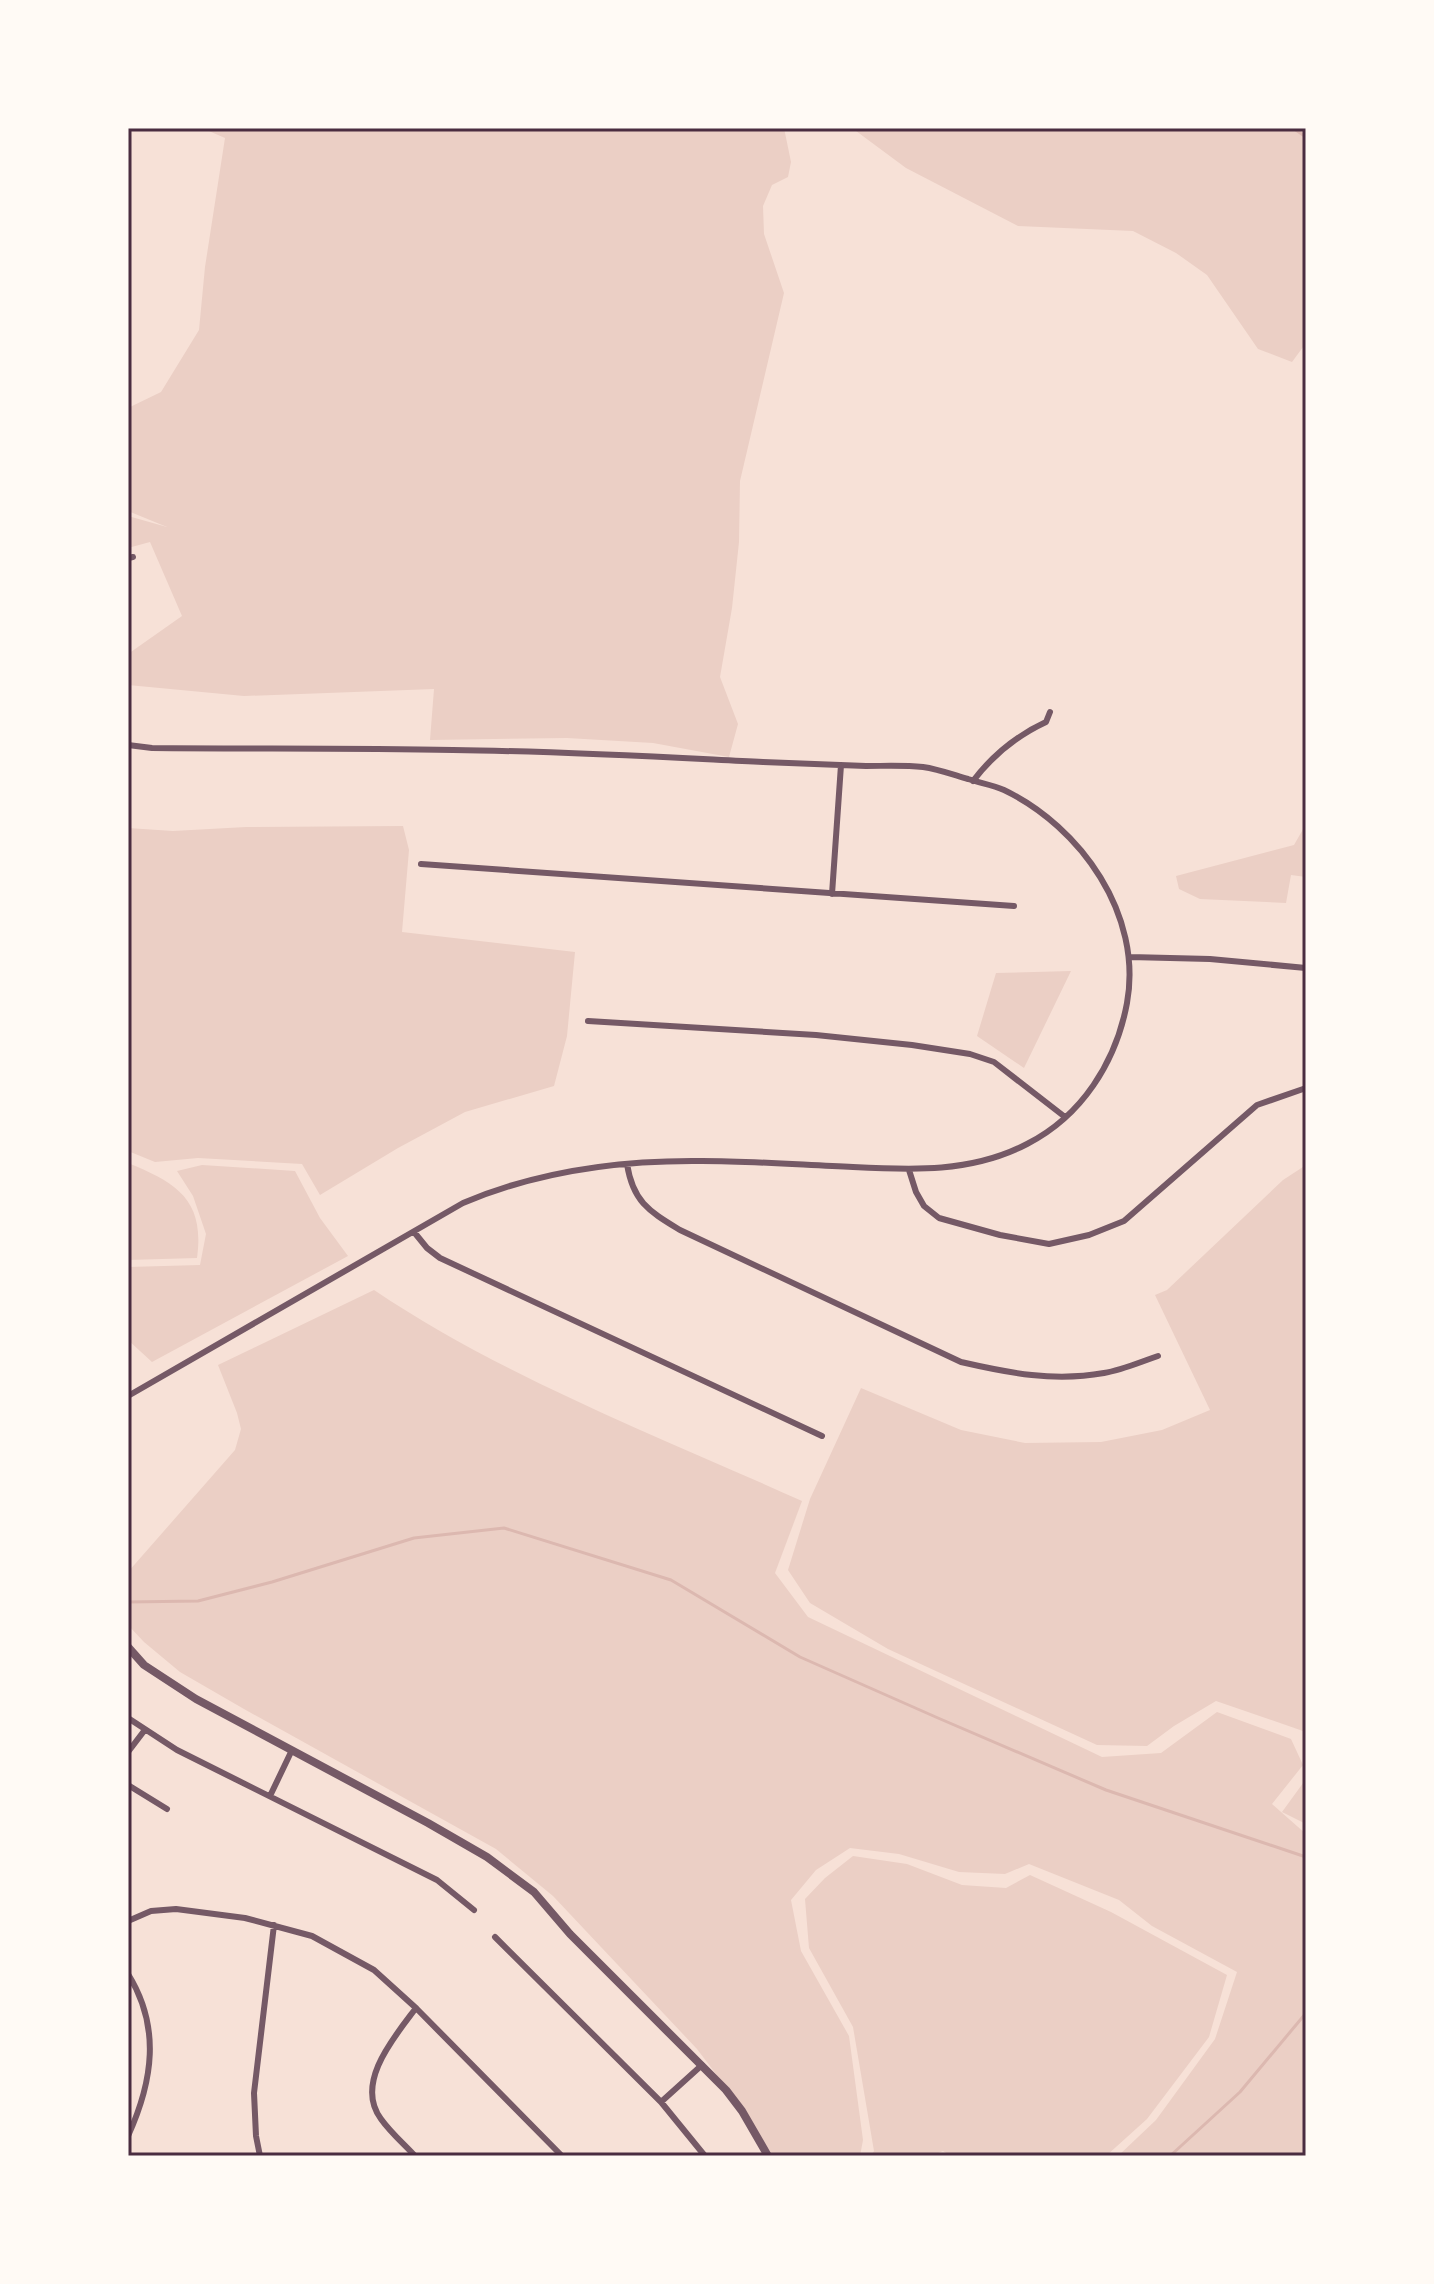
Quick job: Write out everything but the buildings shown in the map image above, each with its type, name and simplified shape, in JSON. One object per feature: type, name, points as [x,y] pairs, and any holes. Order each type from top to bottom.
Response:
[{"type":"street","points":[[973,781],[988,761],[1029,730],[1046,722],[1050,712]]},
{"type":"street","points":[[128,745],[166,748],[458,750],[925,767],[1001,789],[1040,811],[1070,835],[1108,891],[1130,957],[1126,1004],[1117,1042],[1100,1076],[1065,1117],[1030,1143],[968,1165],[909,1170],[700,1160],[627,1164],[550,1174],[502,1186],[463,1203],[128,1396]]},
{"type":"street","points":[[832,894],[841,765]]},
{"type":"street","points":[[421,864],[1014,906]]},
{"type":"street","points":[[1130,957],[1210,959],[1306,968]]},
{"type":"street","points":[[588,1021],[816,1035],[970,1054],[994,1062],[1065,1117]]},
{"type":"street","points":[[909,1170],[924,1206],[939,1218],[1000,1235],[1049,1244],[1089,1235],[1124,1221],[1257,1105],[1306,1088]]},
{"type":"street","points":[[627,1164],[630,1184],[637,1197],[652,1213],[680,1230],[961,1362],[1011,1374],[1055,1379],[1106,1373],[1158,1356]]},
{"type":"street","points":[[414,1232],[440,1258],[822,1436]]},
{"type":"street","points":[[128,1647],[144,1665],[196,1699],[487,1857],[534,1892],[570,1934],[702,2065],[742,2111],[768,2156]]},
{"type":"street","points":[[128,1718],[177,1750],[427,1874],[474,1910]]},
{"type":"street","points":[[128,1752],[144,1731]]},
{"type":"street","points":[[270,1796],[292,1750]]},
{"type":"street","points":[[128,1785],[167,1809]]},
{"type":"street","points":[[128,1921],[151,1911],[176,1909],[274,1925],[312,1936],[374,1970],[416,2008],[562,2156]]},
{"type":"street","points":[[260,2156],[254,2093],[274,1925]]},
{"type":"street","points":[[495,1937],[661,2102],[705,2156]]},
{"type":"street","points":[[128,1974],[138,1990],[149,2027],[151,2060],[144,2098],[128,2136]]},
{"type":"street","points":[[415,2156],[379,2117],[373,2099],[375,2075],[386,2049],[416,2008]]},
{"type":"street","points":[[661,2102],[702,2065]]},
{"type":"shaded area","points":[[202,128],[784,128],[791,162],[788,177],[772,185],[763,206],[764,234],[784,293],[740,481],[739,542],[720,677],[738,724],[729,757],[653,743],[567,738],[430,740],[434,689],[244,696],[128,685],[128,654],[182,616],[150,542],[128,548],[128,516],[167,527],[128,511],[128,408],[161,392],[199,330],[205,267],[225,138]]},
{"type":"shaded area","points":[[852,128],[1306,128],[1306,343],[1292,362],[1258,349],[1207,275],[1176,253],[1133,231],[1018,226],[906,168]]},
{"type":"shaded area","points":[[1306,824],[1306,877],[1291,875],[1286,903],[1200,899],[1179,889],[1176,876],[1294,845]]},
{"type":"shaded area","points":[[403,826],[409,850],[402,932],[575,952],[567,1036],[554,1086],[465,1112],[320,1195],[302,1164],[198,1158],[155,1162],[128,1151],[128,828],[173,831],[246,827]]},
{"type":"shaded area","points":[[1071,971],[1024,1068],[977,1036],[996,973]]},
{"type":"shaded area","points":[[128,1163],[161,1178],[184,1196],[196,1222],[197,1258],[128,1260]]},
{"type":"shaded area","points":[[202,1165],[295,1171],[320,1218],[348,1256],[152,1362],[128,1340],[128,1267],[200,1265],[206,1234],[193,1196],[177,1171]]},
{"type":"shaded area","points":[[1306,1165],[1306,1742],[1303,1731],[1216,1701],[1147,1746],[1097,1745],[888,1649],[810,1603],[788,1570],[810,1499],[861,1388],[961,1430],[1025,1443],[1101,1442],[1162,1430],[1210,1410],[1155,1295],[1167,1290],[1283,1180]]},
{"type":"shaded area","points":[[374,1290],[475,1351],[529,1378],[802,1501],[775,1573],[808,1617],[1102,1757],[1161,1753],[1217,1712],[1291,1739],[1303,1765],[1272,1804],[1306,1834],[1306,2156],[1118,2156],[1156,2120],[1215,2039],[1237,1972],[1152,1926],[1119,1900],[1029,1864],[1005,1874],[959,1872],[899,1854],[850,1848],[816,1870],[791,1900],[801,1951],[849,2036],[863,2140],[860,2156],[773,2156],[697,2049],[553,1896],[496,1849],[180,1672],[144,1642],[128,1625],[128,1572],[235,1450],[241,1429],[218,1365]]},
{"type":"shaded area","points":[[1306,1779],[1306,1824],[1282,1812]]},
{"type":"shaded area","points":[[853,1856],[907,1864],[962,1885],[1006,1888],[1030,1875],[1111,1912],[1227,1975],[1209,2037],[1147,2119],[1106,2156],[951,2156],[943,2151],[931,2156],[871,2156],[874,2151],[853,2027],[809,1948],[805,1899]]},
{"type":"waterway","points":[[1293,128],[1306,137]]},
{"type":"waterway","points":[[128,1602],[198,1601],[272,1582],[414,1538],[504,1528],[671,1580],[800,1657],[938,1718],[1106,1790],[1306,1857]]},
{"type":"waterway","points":[[1170,2156],[1240,2092],[1306,2013]]}]
